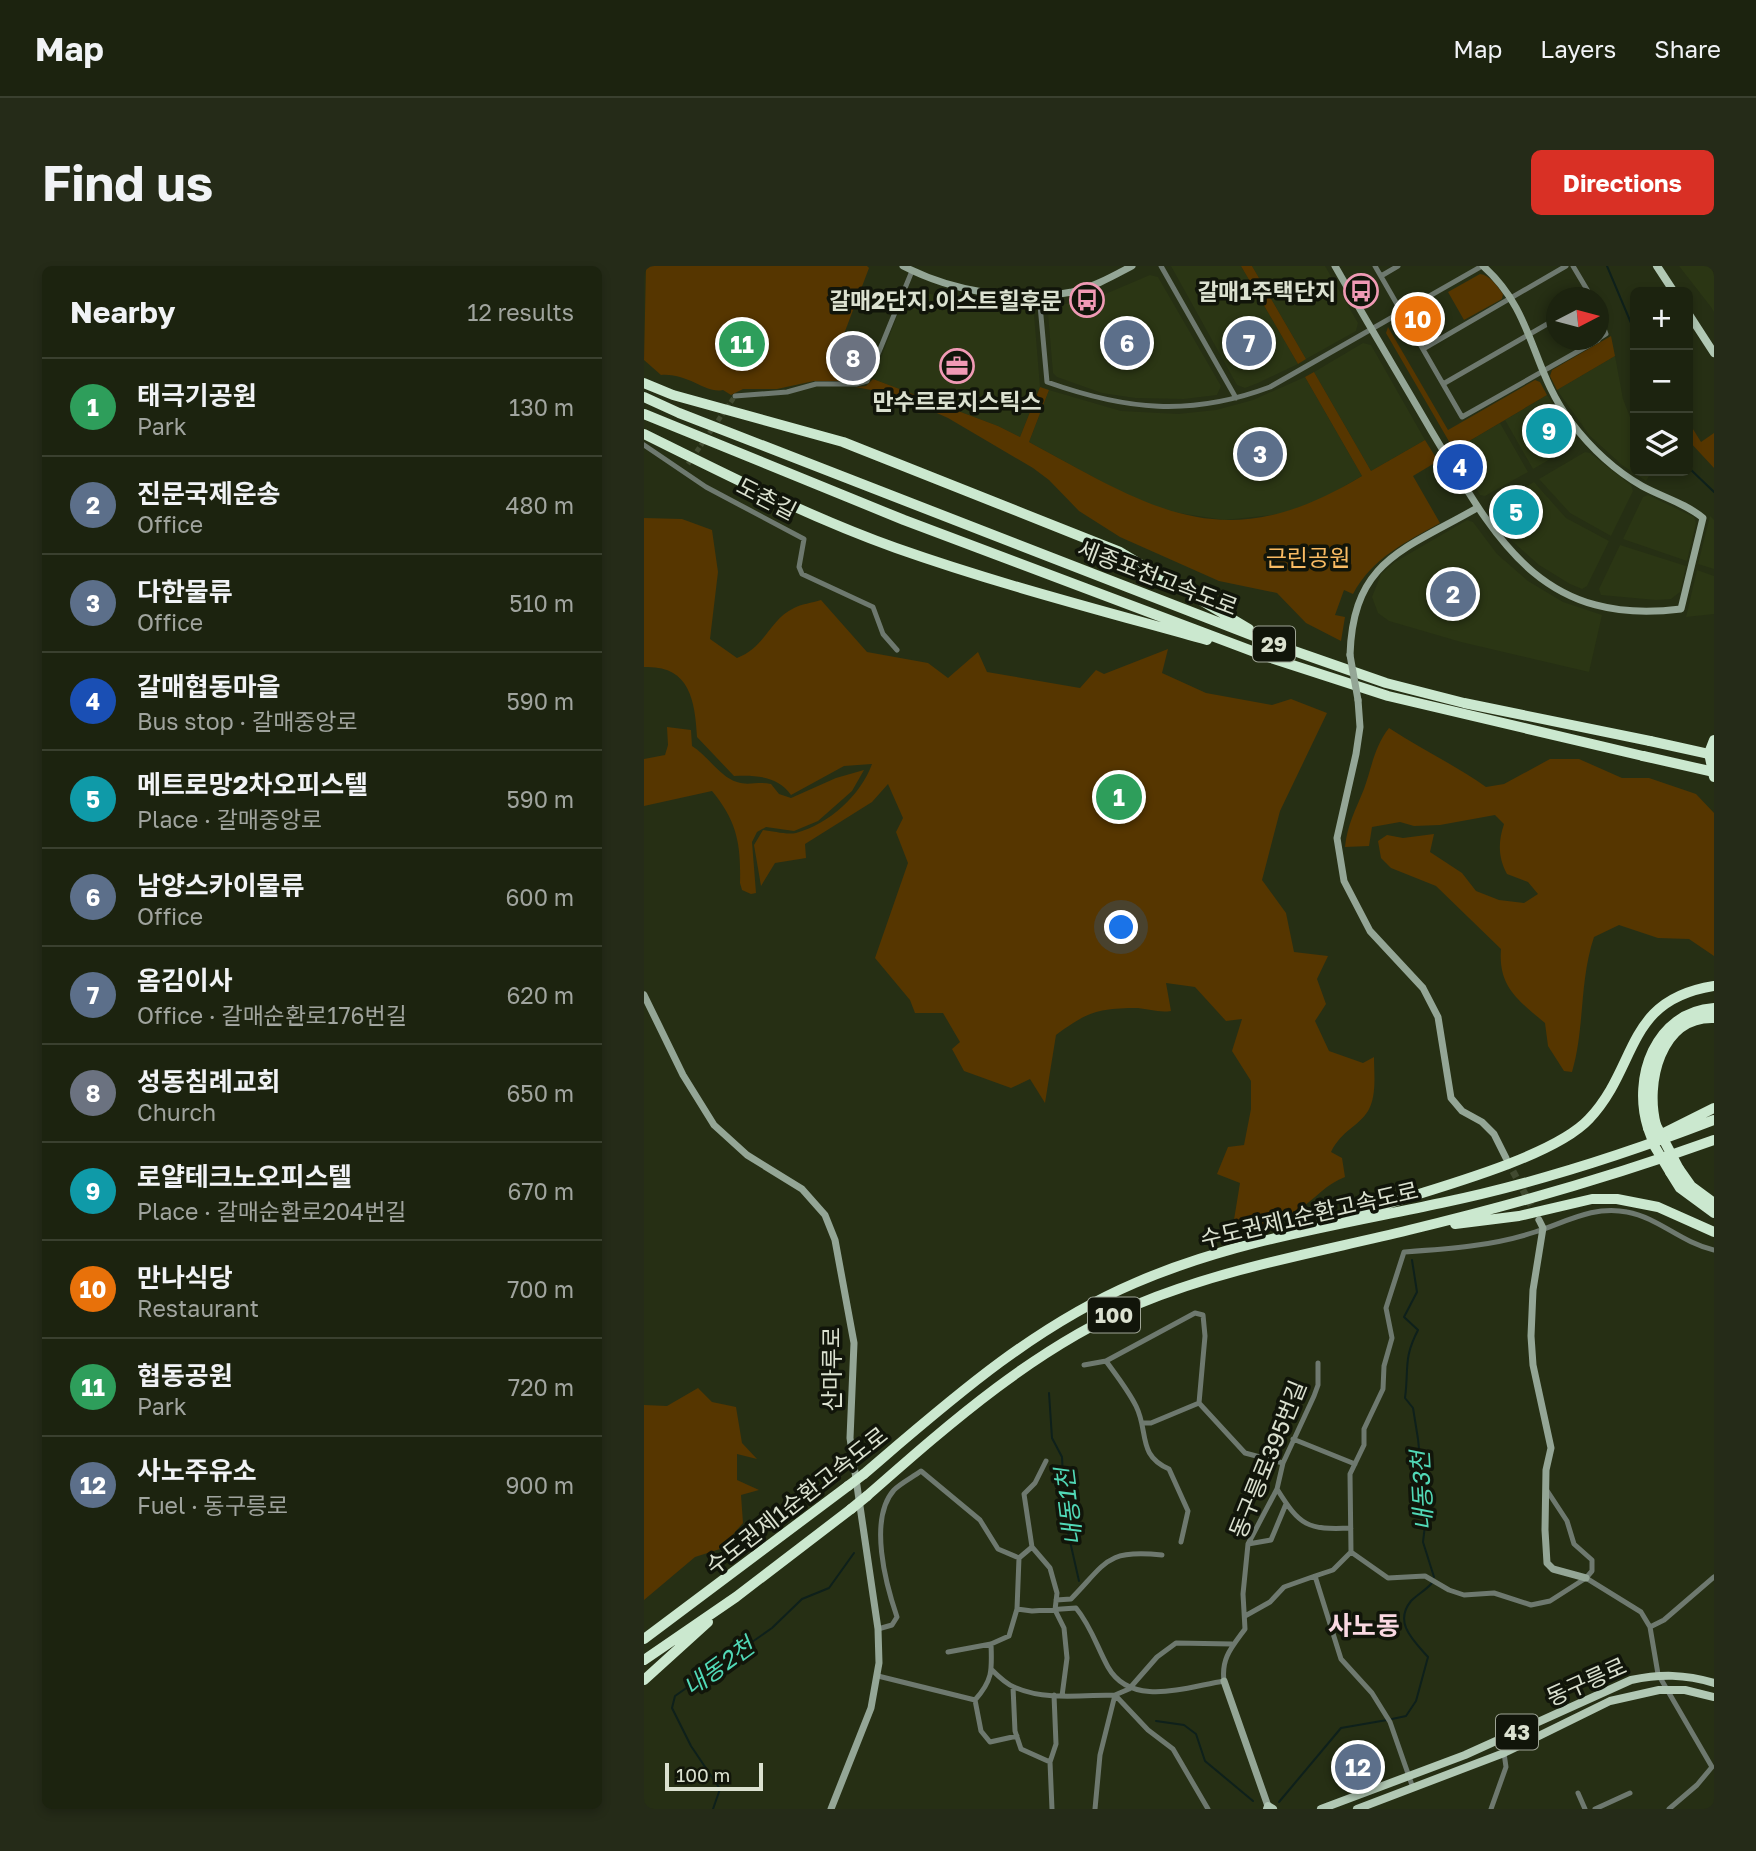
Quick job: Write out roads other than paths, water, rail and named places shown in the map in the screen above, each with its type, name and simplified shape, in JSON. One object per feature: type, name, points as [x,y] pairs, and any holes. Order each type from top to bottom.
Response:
[{"type":"highway","points":[[644,383],[673,395],[843,442],[1120,552],[1274,644]]},
{"type":"highway","name":"세종포천고속도로","points":[[644,397],[1274,644],[1386,682],[1464,703],[1714,755]]},
{"type":"highway","name":"세종포천고속도로","points":[[644,414],[904,520],[1268,657],[1388,696],[1714,772]]},
{"type":"highway","points":[[644,434],[774,499],[894,548],[1036,594],[1268,657]]},
{"type":"highway","points":[[1714,740],[1709,753],[1714,777]]},
{"type":"highway","points":[[1309,1230],[1523,1158],[1555,1143],[1587,1121],[1598,1107],[1643,1026],[1658,1008],[1678,995],[1714,986]]},
{"type":"highway","points":[[1714,1008],[1683,1015],[1655,1045],[1643,1083],[1652,1127],[1675,1170],[1681,1188],[1714,1213]]},
{"type":"highway","points":[[1652,1127],[1652,1099],[1660,1056],[1682,1027],[1702,1019],[1714,1018]]},
{"type":"highway","points":[[1636,1147],[1714,1108]]},
{"type":"highway","name":"수도권제1순환고속도로","points":[[644,1639],[864,1474],[1017,1348],[1133,1283],[1246,1244],[1444,1202],[1636,1147],[1714,1120]]},
{"type":"highway","name":"수도권제1순환고속도로","points":[[644,1660],[721,1608],[867,1496],[926,1444],[1033,1361],[1138,1304],[1209,1279],[1577,1187],[1714,1140]]},
{"type":"highway","points":[[1675,1170],[1714,1203]]},
{"type":"highway","points":[[1409,1230],[1519,1216],[1592,1199],[1617,1199],[1658,1207],[1714,1232]]},
{"type":"highway","points":[[644,1680],[697,1635],[721,1608]]},
{"type":"main road","points":[[1657,266],[1671,287]]},
{"type":"main road","points":[[1693,321],[1714,353]]},
{"type":"main road","name":"동구릉로","points":[[1321,1809],[1527,1728],[1604,1690],[1658,1674],[1684,1676],[1714,1683]]},
{"type":"main road","name":"동구릉로","points":[[1357,1809],[1504,1753],[1610,1701],[1633,1694],[1667,1690],[1714,1697]]},
{"type":"street","points":[[903,266],[947,285],[975,291],[1039,294],[1073,292],[1132,266]]},
{"type":"street","points":[[1161,266],[1236,398]]},
{"type":"street","points":[[1039,294],[1047,382],[1095,398],[1150,407],[1198,405],[1236,398],[1278,383],[1371,330],[1401,312],[1483,266],[1512,297],[1558,404],[1588,444],[1641,486],[1683,504],[1703,518],[1681,609],[1622,609],[1569,595],[1534,574],[1516,559],[1476,508],[1371,330],[1335,266]]},
{"type":"street","points":[[1375,266],[1462,417],[1579,350]]},
{"type":"street","points":[[1381,276],[1398,266]]},
{"type":"street","points":[[1423,349],[1566,266]]},
{"type":"street","points":[[1573,266],[1585,287]]},
{"type":"street","points":[[735,396],[788,392],[816,384],[856,384],[867,381],[912,271]]},
{"type":"street","points":[[1443,384],[1546,325]]},
{"type":"street","name":"도촌길","points":[[644,445],[706,487],[804,539],[799,567],[802,574],[873,607],[883,634],[897,650]]},
{"type":"street","points":[[685,471],[688,464]]},
{"type":"street","points":[[1476,508],[1397,554],[1376,571],[1356,604],[1351,626],[1350,654],[1360,727],[1338,838],[1344,881],[1370,931],[1423,988],[1438,1017],[1451,1098],[1462,1111],[1494,1134],[1506,1158]]},
{"type":"street","name":"산마루로","points":[[644,995],[683,1075],[714,1125],[747,1155],[802,1189],[820,1207],[830,1224],[854,1343],[850,1438],[878,1629],[878,1676],[871,1708],[831,1809]]},
{"type":"street","points":[[1245,1616],[1270,1602],[1284,1587],[1333,1570],[1351,1552],[1350,1474],[1364,1445],[1364,1429],[1382,1389],[1384,1366],[1392,1338],[1386,1308],[1404,1252],[1468,1247],[1541,1224],[1606,1209],[1649,1218],[1682,1240],[1714,1250]]},
{"type":"street","points":[[1541,1224],[1531,1336],[1534,1365],[1551,1448],[1546,1489],[1547,1563],[1553,1569],[1586,1578],[1641,1612],[1650,1627],[1658,1674],[1713,1767],[1697,1786],[1669,1809]]},
{"type":"street","points":[[1084,1365],[1106,1360],[1195,1313],[1203,1315],[1205,1336],[1199,1403],[1245,1454],[1283,1463]]},
{"type":"street","points":[[1106,1360],[1135,1404],[1143,1423],[1143,1440],[1155,1463],[1169,1469],[1188,1511],[1181,1542]]},
{"type":"street","name":"동구릉로395번길","points":[[1224,1681],[1222,1665],[1245,1629],[1243,1594],[1248,1544],[1277,1489],[1283,1463],[1318,1385],[1318,1363]]},
{"type":"street","points":[[1143,1423],[1151,1423],[1199,1403]]},
{"type":"street","points":[[1293,1439],[1354,1464]]},
{"type":"street","points":[[1046,1461],[1035,1483],[1024,1494],[1032,1547],[1050,1567],[1057,1593],[1055,1610],[1065,1628],[1067,1658],[1062,1696]]},
{"type":"street","points":[[878,1629],[892,1625],[897,1618],[881,1559],[884,1513],[893,1490],[921,1471],[980,1520],[998,1549],[1019,1558]]},
{"type":"street","points":[[1277,1489],[1302,1524],[1322,1530],[1351,1528]]},
{"type":"street","points":[[1351,1552],[1388,1578],[1397,1579],[1415,1574],[1464,1595],[1494,1593],[1531,1605],[1550,1601],[1586,1578],[1592,1571],[1592,1560],[1574,1544],[1567,1521],[1546,1489]]},
{"type":"street","points":[[1248,1544],[1271,1540],[1286,1504]]},
{"type":"street","points":[[948,1652],[991,1644],[1009,1636],[1017,1609],[1019,1558],[1032,1547]]},
{"type":"street","points":[[1056,1600],[1071,1599],[1107,1559],[1130,1552],[1162,1555]]},
{"type":"street","points":[[1315,1576],[1341,1658],[1372,1693],[1388,1719],[1413,1788]]},
{"type":"street","points":[[1650,1627],[1664,1620],[1714,1577]]},
{"type":"street","points":[[1017,1609],[1076,1608],[1085,1619],[1109,1670],[1129,1689],[1156,1692],[1224,1681],[1269,1808]]},
{"type":"street","points":[[992,1670],[1013,1687],[1062,1696],[1115,1695],[1129,1689],[1157,1657],[1176,1643],[1233,1644]]},
{"type":"street","points":[[975,1700],[988,1686],[992,1670],[991,1644]]},
{"type":"street","points":[[878,1676],[975,1700]]},
{"type":"street","points":[[1013,1687],[1017,1736],[1021,1749],[1049,1762]]},
{"type":"street","points":[[1052,1809],[1049,1762],[1056,1744],[1054,1695]]},
{"type":"street","points":[[1095,1809],[1100,1755],[1115,1695]]},
{"type":"street","points":[[1115,1695],[1148,1730],[1173,1749],[1208,1809]]},
{"type":"street","points":[[975,1700],[981,1731],[990,1742],[1017,1736]]},
{"type":"street","points":[[1491,1809],[1506,1767],[1504,1753]]},
{"type":"street","points":[[1578,1793],[1584,1809]]},
{"type":"street","points":[[1595,1809],[1630,1793]]},
{"type":"waterway","points":[[1607,266],[1630,321]]},
{"type":"waterway","points":[[1693,472],[1714,492]]},
{"type":"waterway","name":"내동3천","points":[[1412,1260],[1417,1292],[1404,1317],[1418,1330],[1408,1356],[1405,1398],[1413,1408],[1426,1517],[1423,1542],[1434,1577]]},
{"type":"waterway","name":"내동1천","points":[[1049,1393],[1052,1438],[1062,1457],[1065,1519],[1079,1581]]},
{"type":"waterway","name":"내동2천","points":[[713,1809],[720,1789],[691,1746],[672,1708],[675,1696],[772,1628],[802,1599],[829,1588],[854,1553]]},
{"type":"waterway","name":"내동3천","points":[[1392,1719],[1406,1716],[1416,1701],[1428,1657],[1408,1631],[1404,1617],[1411,1601],[1432,1583]]},
{"type":"waterway","name":"내동3천","points":[[1279,1802],[1341,1728],[1387,1720]]},
{"type":"waterway","name":"내동1천","points":[[1156,1721],[1184,1725],[1196,1734],[1205,1761],[1253,1801]]},
{"type":"tunnel","points":[[688,464],[735,396]]},
{"type":"tunnel","points":[[1508,1162],[1539,1220]]},
{"type":"place","name":"갈매1주택단지","points":[[1361,291]]},
{"type":"place","name":"갈매2단지.이스트힐후문","points":[[1087,300]]},
{"type":"place","name":"만나식당","points":[[1418,319]]},
{"type":"place","name":"남양스카이물류","points":[[1127,343]]},
{"type":"place","name":"옴김이사","points":[[1249,343]]},
{"type":"place","name":"협동공원","points":[[742,344]]},
{"type":"place","name":"성동침례교회","points":[[853,358]]},
{"type":"place","name":"만수르로지스틱스","points":[[957,366]]},
{"type":"place","name":"로얄테크노오피스텔","points":[[1549,431]]},
{"type":"place","name":"다한물류","points":[[1260,454]]},
{"type":"place","name":"갈매협동마을","points":[[1460,467]]},
{"type":"place","name":"메트로망2차오피스텔","points":[[1516,512]]},
{"type":"place","name":"진문국제운송","points":[[1453,594]]},
{"type":"place","name":"태극기공원","points":[[1119,797]]},
{"type":"place","name":"사노주유소","points":[[1358,1767]]},
{"type":"district","name":"사노동","points":[[1364,1625]]},
{"type":"park label","name":"근린공원","points":[[1308,557]]}]
